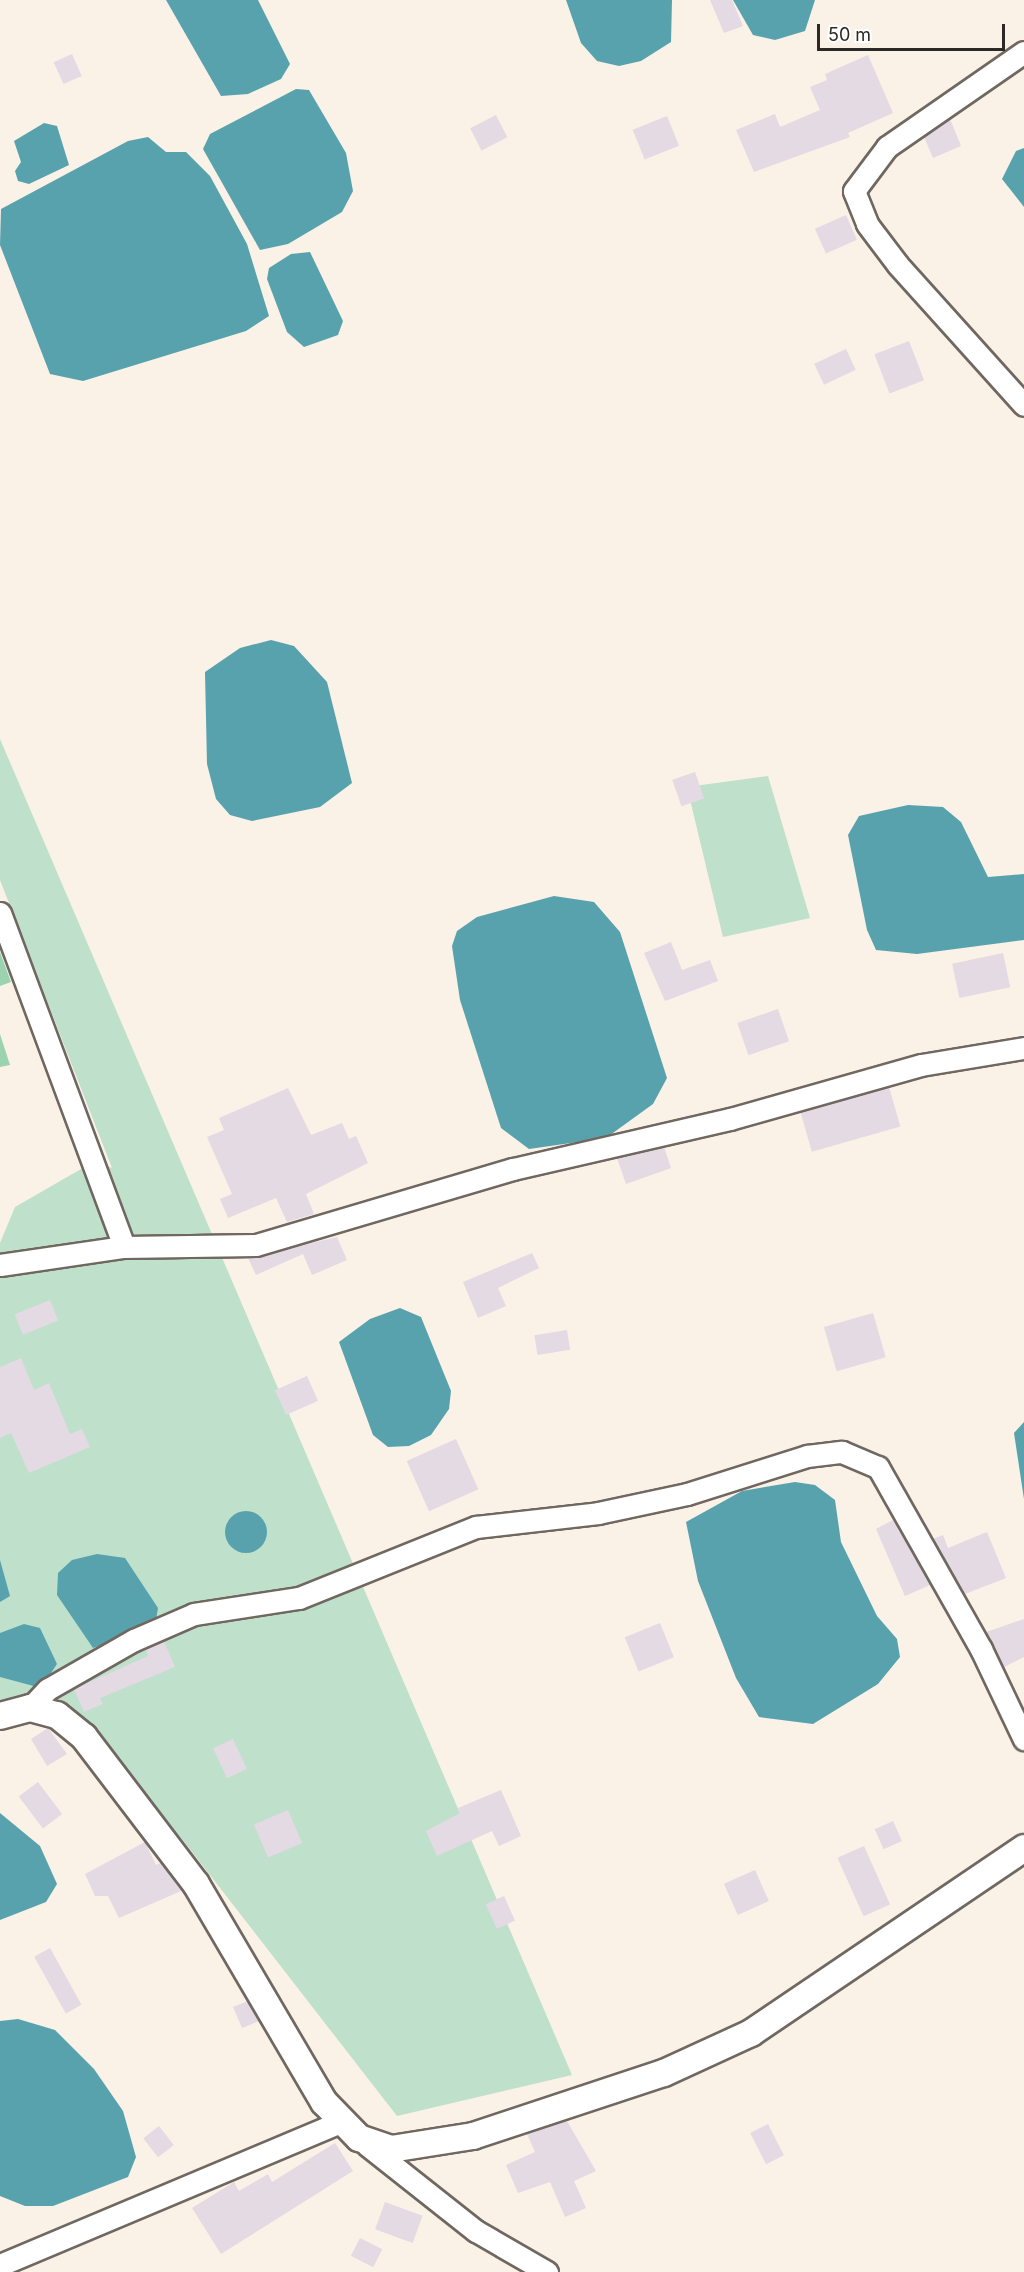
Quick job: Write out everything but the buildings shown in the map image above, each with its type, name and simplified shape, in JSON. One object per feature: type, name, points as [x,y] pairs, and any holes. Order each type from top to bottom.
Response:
[{"type":"street","points":[[1024,52],[887,147],[854,191],[867,224],[898,265],[1024,405]]},
{"type":"street","points":[[0,913],[124,1247]]},
{"type":"street","points":[[0,1265],[124,1247],[256,1245],[513,1169],[730,1119],[921,1065],[1024,1048]]},
{"type":"street","points":[[30,1708],[48,1689],[134,1640],[194,1614],[299,1598],[476,1527],[598,1513],[687,1494],[807,1456],[843,1452],[878,1467],[981,1649],[1024,1739]]},
{"type":"street","points":[[0,1716],[30,1708],[57,1716],[84,1737],[196,1884],[349,2130],[476,2231],[547,2272]]},
{"type":"street","points":[[10,2266],[349,2130],[391,2149],[473,2136],[664,2073],[751,2033],[1024,1848]]},
{"type":"green space","points":[[0,739],[572,2075],[397,2116],[182,1839],[67,1709],[0,1703],[0,1243],[15,1207],[95,1161],[112,1168],[0,880]]},
{"type":"green space","points":[[768,776],[810,918],[723,937],[687,787]]},
{"type":"green space","points":[[0,952],[11,982],[0,986]]},
{"type":"green space","points":[[0,1034],[10,1065],[0,1067]]},
{"type":"water","points":[[166,0],[258,0],[290,64],[281,79],[248,94],[221,96]]},
{"type":"water","points":[[566,0],[672,0],[671,42],[641,61],[619,66],[597,61],[581,43]]},
{"type":"water","points":[[733,0],[815,0],[805,31],[775,40],[753,35]]},
{"type":"water","points":[[296,89],[309,90],[346,153],[353,191],[342,212],[288,244],[260,250],[203,149],[210,134]]},
{"type":"water","points":[[44,123],[57,126],[69,165],[29,184],[18,181],[15,171],[21,162],[14,141]]},
{"type":"water","points":[[148,137],[166,152],[186,152],[210,176],[247,244],[269,316],[246,331],[83,381],[50,374],[0,245],[1,209],[128,141]]},
{"type":"water","points":[[1024,148],[1024,207],[1002,179],[1016,151]]},
{"type":"water","points":[[310,252],[343,321],[338,335],[304,347],[287,332],[267,279],[269,268],[291,254]]},
{"type":"water","points":[[271,640],[294,646],[327,682],[352,783],[320,807],[252,821],[230,815],[216,799],[207,764],[205,672],[240,648]]},
{"type":"water","points":[[908,805],[943,807],[961,822],[988,877],[1024,874],[1024,940],[917,954],[876,950],[867,930],[848,835],[859,816]]},
{"type":"water","points":[[554,896],[594,902],[620,932],[667,1078],[653,1104],[606,1138],[529,1149],[501,1128],[460,1000],[452,946],[457,931],[477,917]]},
{"type":"water","points":[[400,1308],[421,1317],[451,1391],[449,1409],[431,1435],[409,1446],[388,1447],[373,1435],[339,1342],[370,1319]]},
{"type":"water","points":[[1024,1422],[1024,1499],[1014,1433]]},
{"type":"water","points":[[795,1482],[815,1485],[835,1500],[841,1542],[877,1616],[897,1639],[900,1657],[878,1684],[813,1724],[759,1717],[736,1678],[698,1581],[686,1522],[742,1491]]},
{"type":"water","points":[[246,1511],[254,1512],[261,1517],[266,1524],[266,1540],[261,1547],[254,1552],[246,1553],[238,1552],[231,1547],[226,1540],[225,1532],[226,1524],[231,1517],[238,1512]]},
{"type":"water","points":[[97,1554],[125,1558],[158,1608],[155,1626],[93,1648],[57,1595],[58,1573],[72,1560]]},
{"type":"water","points":[[0,1560],[10,1596],[0,1602]]},
{"type":"water","points":[[24,1624],[40,1628],[57,1664],[41,1688],[0,1677],[0,1633]]},
{"type":"water","points":[[0,1813],[40,1846],[57,1884],[46,1902],[0,1920]]},
{"type":"water","points":[[18,2019],[55,2030],[94,2069],[123,2111],[136,2157],[128,2177],[53,2206],[25,2206],[0,2196],[0,2021]]}]
